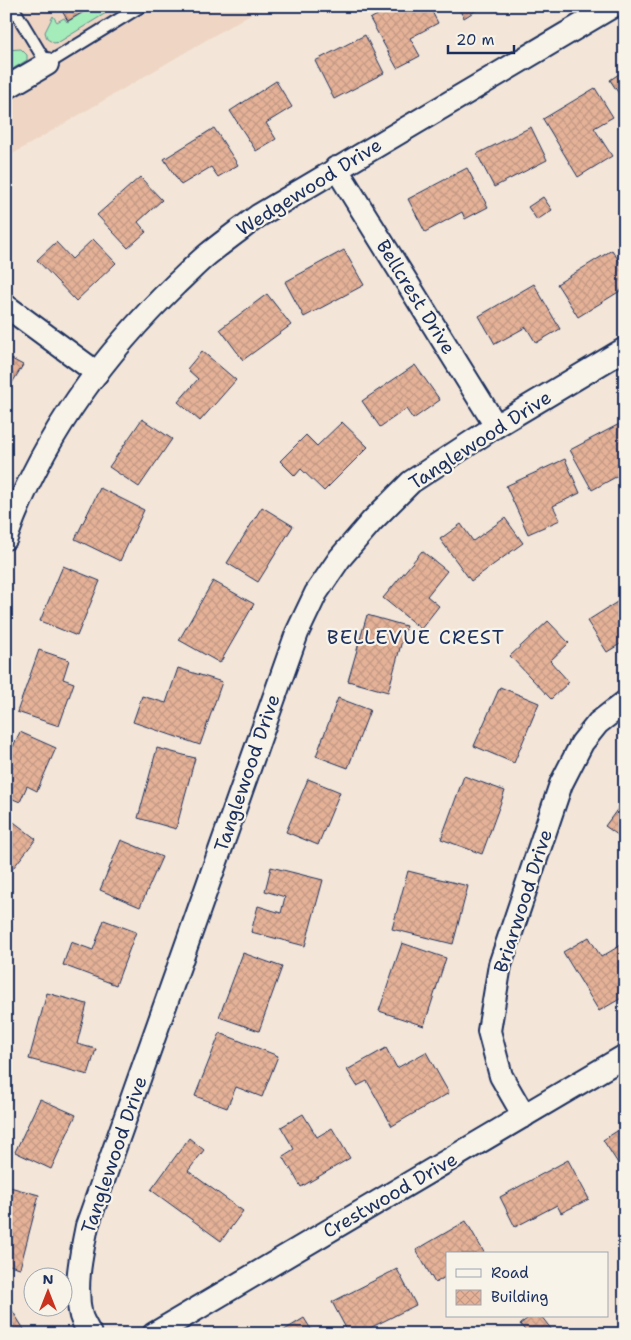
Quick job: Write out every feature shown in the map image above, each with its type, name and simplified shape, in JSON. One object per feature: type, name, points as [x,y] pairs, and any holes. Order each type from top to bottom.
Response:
[{"type":"street","name":"Wedgewood Drive","points":[[6,538],[26,490],[68,413],[121,341],[206,256],[258,216],[336,168],[613,6]]},
{"type":"street","points":[[6,88],[47,64]]},
{"type":"street","name":"Bellcrest Drive","points":[[336,168],[496,426]]},
{"type":"street","points":[[6,306],[97,373]]},
{"type":"street","name":"Tanglewood Drive","points":[[90,1334],[81,1318],[78,1287],[80,1261],[88,1226],[297,633],[316,593],[340,558],[372,521],[412,482],[496,426],[625,349]]},
{"type":"street","name":"Briarwood Drive","points":[[524,1116],[501,1076],[489,1031],[500,966],[560,784],[582,743],[598,723],[625,702]]},
{"type":"street","name":"Crestwood Drive","points":[[154,1334],[625,1056]]},
{"type":"lane","points":[[12,6],[47,64],[141,6]]},
{"type":"shaded area","points":[[6,6],[264,6],[6,158]]},
{"type":"green space","points":[[94,6],[101,6],[106,13],[59,42],[54,43],[47,39],[45,32],[53,16],[57,22],[64,18],[67,22]]},
{"type":"green space","points":[[21,49],[27,55],[27,60],[6,73],[6,50]]},
{"type":"building","points":[[59,6],[93,6],[68,21]]},
{"type":"building","points":[[393,6],[429,6],[438,23],[410,38],[420,56],[397,68],[370,19]]},
{"type":"building","points":[[457,6],[483,6],[464,18]]},
{"type":"building","points":[[494,6],[506,6],[497,11]]},
{"type":"building","points":[[365,35],[384,73],[334,99],[315,61]]},
{"type":"building","points":[[625,70],[625,103],[610,80]]},
{"type":"building","points":[[276,81],[292,107],[266,123],[276,139],[256,151],[230,111]]},
{"type":"building","points":[[595,88],[613,117],[594,128],[612,156],[578,177],[543,119]]},
{"type":"building","points":[[531,127],[547,160],[494,187],[477,154]]},
{"type":"building","points":[[214,128],[238,165],[218,177],[211,167],[181,185],[164,159]]},
{"type":"building","points":[[467,168],[488,207],[465,219],[462,212],[425,232],[408,199]]},
{"type":"building","points":[[140,177],[162,200],[138,222],[146,232],[128,248],[97,215]]},
{"type":"building","points":[[543,197],[552,210],[537,220],[528,207]]},
{"type":"building","points":[[93,239],[116,263],[76,301],[37,260],[56,242],[72,259]]},
{"type":"building","points":[[344,250],[364,285],[304,317],[285,282]]},
{"type":"building","points":[[612,250],[625,270],[625,288],[578,317],[557,284]]},
{"type":"building","points":[[534,284],[560,329],[536,343],[526,327],[495,344],[479,316]]},
{"type":"building","points":[[267,294],[291,325],[243,360],[220,329]]},
{"type":"building","points":[[202,351],[236,380],[200,421],[178,402],[198,379],[187,369]]},
{"type":"building","points":[[6,356],[23,365],[6,393]]},
{"type":"building","points":[[415,365],[440,400],[413,419],[406,409],[380,427],[362,401]]},
{"type":"building","points":[[142,419],[172,439],[139,487],[109,467]]},
{"type":"building","points":[[625,421],[625,472],[592,490],[570,450]]},
{"type":"building","points":[[342,422],[368,447],[324,491],[301,469],[295,476],[280,461],[306,435],[317,446]]},
{"type":"building","points":[[565,459],[580,493],[553,506],[560,520],[528,534],[506,486]]},
{"type":"building","points":[[100,488],[144,510],[120,561],[75,539]]},
{"type":"building","points":[[262,507],[293,526],[258,582],[227,563]]},
{"type":"building","points":[[505,518],[523,543],[471,581],[440,539],[461,524],[473,541]]},
{"type":"building","points":[[422,551],[447,571],[427,596],[439,606],[421,629],[383,598]]},
{"type":"building","points":[[63,566],[100,581],[77,636],[40,621]]},
{"type":"building","points":[[213,581],[254,604],[220,663],[179,640]]},
{"type":"building","points":[[625,597],[625,641],[607,652],[587,621]]},
{"type":"building","points":[[367,615],[406,626],[388,692],[348,681]]},
{"type":"building","points":[[548,621],[569,643],[550,661],[569,682],[551,699],[510,656]]},
{"type":"building","points":[[39,650],[69,660],[63,679],[74,683],[59,726],[17,712]]},
{"type":"building","points":[[178,668],[222,682],[200,745],[133,722],[142,696],[166,703]]},
{"type":"building","points":[[500,687],[539,703],[514,763],[474,746]]},
{"type":"building","points":[[338,698],[370,710],[348,768],[316,756]]},
{"type":"building","points":[[20,732],[56,748],[37,791],[27,786],[20,802],[6,796],[6,761]]},
{"type":"building","points":[[157,748],[195,758],[176,829],[138,818]]},
{"type":"building","points":[[464,776],[505,791],[482,854],[441,839]]},
{"type":"building","points":[[308,779],[340,792],[318,845],[286,832]]},
{"type":"building","points":[[625,799],[625,840],[605,826]]},
{"type":"building","points":[[6,816],[36,839],[6,877]]},
{"type":"building","points":[[121,840],[162,857],[140,907],[100,890]]},
{"type":"building","points":[[271,867],[323,880],[305,946],[251,932],[258,906],[281,913],[285,897],[265,891]]},
{"type":"building","points":[[408,871],[468,886],[453,944],[392,929]]},
{"type":"building","points":[[104,920],[136,932],[116,985],[63,965],[71,942],[93,950]]},
{"type":"building","points":[[589,937],[601,957],[621,945],[625,950],[625,996],[599,1011],[563,952]]},
{"type":"building","points":[[402,943],[446,958],[424,1026],[379,1011]]},
{"type":"building","points":[[243,953],[282,967],[259,1031],[219,1017]]},
{"type":"building","points":[[47,993],[87,1004],[77,1044],[96,1049],[88,1075],[29,1059]]},
{"type":"building","points":[[220,1033],[278,1056],[262,1097],[236,1087],[227,1108],[195,1096]]},
{"type":"building","points":[[386,1048],[397,1068],[426,1052],[449,1093],[392,1126],[367,1081],[357,1086],[347,1070]]},
{"type":"building","points":[[40,1099],[76,1115],[51,1169],[15,1152]]},
{"type":"building","points":[[303,1114],[317,1137],[332,1128],[350,1158],[301,1187],[283,1156],[294,1149],[281,1127]]},
{"type":"building","points":[[625,1126],[625,1174],[603,1140]]},
{"type":"building","points":[[189,1138],[204,1150],[188,1171],[243,1211],[221,1241],[151,1190]]},
{"type":"building","points":[[568,1160],[589,1199],[561,1213],[557,1205],[515,1227],[500,1197]]},
{"type":"building","points":[[6,1186],[39,1195],[20,1268],[6,1264]]},
{"type":"building","points":[[466,1221],[484,1252],[446,1252],[446,1277],[435,1283],[416,1250]]},
{"type":"building","points":[[397,1269],[416,1305],[358,1334],[349,1334],[332,1302]]},
{"type":"building","points":[[10,1307],[27,1334],[6,1334],[6,1309]]},
{"type":"building","points":[[304,1318],[314,1334],[278,1334]]},
{"type":"building","points":[[528,1318],[543,1318],[555,1334],[528,1334],[520,1324]]},
{"type":"district","name":"BELLEVUE CREST","points":[[416,637]]}]
